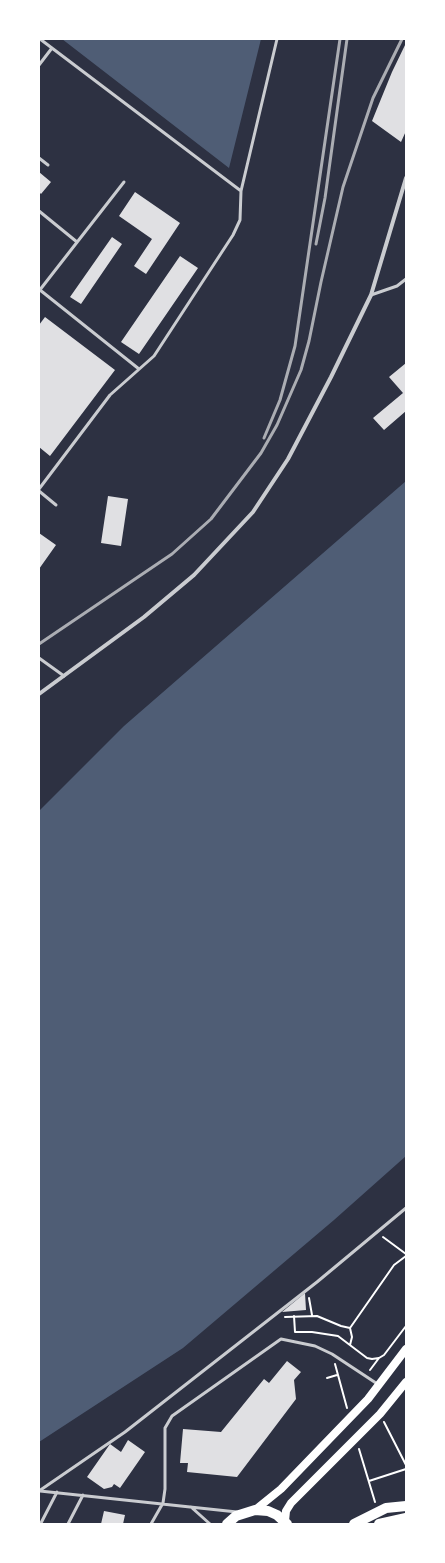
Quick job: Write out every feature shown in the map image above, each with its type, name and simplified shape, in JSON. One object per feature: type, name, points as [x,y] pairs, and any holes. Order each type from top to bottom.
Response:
[{"type":"main road","points":[[255,1510],[286,1484],[379,1385],[406,1349]]},
{"type":"main road","points":[[286,1522],[286,1511],[291,1502],[380,1414],[406,1382]]},
{"type":"main road","points":[[354,1524],[386,1508],[406,1506]]},
{"type":"main road","points":[[227,1524],[243,1512],[255,1510],[268,1511],[286,1522]]},
{"type":"main road","points":[[379,1524],[406,1518]]},
{"type":"street","points":[[39,694],[144,617],[194,575],[252,512],[288,459],[331,377],[371,295],[406,178]]},
{"type":"lane","points":[[40,39],[241,191]]},
{"type":"lane","points":[[56,505],[39,490],[110,395],[154,356],[233,235],[240,220],[241,191],[277,39]]},
{"type":"lane","points":[[39,65],[52,48]]},
{"type":"lane","points":[[39,158],[48,165]]},
{"type":"lane","points":[[124,182],[39,291],[139,369]]},
{"type":"lane","points":[[39,211],[77,242]]},
{"type":"lane","points":[[371,295],[397,286],[406,279]]},
{"type":"lane","points":[[39,658],[64,676]]},
{"type":"lane","points":[[39,1491],[125,1432],[308,1289],[406,1208]]},
{"type":"lane","points":[[151,1524],[163,1503],[165,1489],[165,1428],[172,1416],[281,1340],[315,1346],[332,1354],[379,1385]]},
{"type":"lane","points":[[39,1491],[243,1512]]},
{"type":"lane","points":[[41,1523],[57,1492]]},
{"type":"lane","points":[[68,1524],[83,1495]]},
{"type":"lane","points":[[190,1506],[210,1524]]},
{"type":"path","points":[[350,1345],[352,1336],[350,1328],[394,1265],[406,1255],[377,1233]]},
{"type":"path","points":[[308,1289],[312,1316]]},
{"type":"path","points":[[276,1313],[284,1317],[317,1316],[350,1328]]},
{"type":"path","points":[[294,1316],[295,1332],[312,1332],[338,1336],[367,1358],[379,1358],[384,1356],[406,1326]]},
{"type":"path","points":[[366,1376],[379,1358]]},
{"type":"path","points":[[335,1365],[348,1414]]},
{"type":"path","points":[[327,1378],[337,1375]]},
{"type":"path","points":[[380,1414],[406,1465]]},
{"type":"path","points":[[358,1443],[376,1503]]},
{"type":"path","points":[[369,1482],[406,1469]]},
{"type":"water","points":[[62,39],[261,39],[229,168]]},
{"type":"water","points":[[406,481],[406,1156],[334,1220],[183,1348],[39,1442],[39,811],[124,726]]},
{"type":"building","points":[[406,43],[406,131],[401,142],[372,121],[392,72]]},
{"type":"building","points":[[39,172],[51,182],[41,194],[39,192]]},
{"type":"building","points":[[135,192],[180,223],[146,274],[134,266],[152,239],[119,216]]},
{"type":"building","points":[[112,237],[122,244],[81,304],[70,297]]},
{"type":"building","points":[[180,256],[198,268],[139,354],[121,342]]},
{"type":"building","points":[[45,317],[115,370],[50,456],[39,447],[39,325]]},
{"type":"building","points":[[406,363],[406,411],[384,430],[373,418],[403,393],[389,377]]},
{"type":"building","points":[[108,496],[128,499],[121,546],[101,543]]},
{"type":"building","points":[[39,533],[56,545],[39,569]]},
{"type":"building","points":[[305,1293],[306,1310],[282,1312]]},
{"type":"building","points":[[287,1361],[301,1372],[294,1380],[296,1399],[237,1477],[187,1472],[188,1463],[180,1463],[183,1429],[221,1432],[264,1379],[269,1383]]},
{"type":"building","points":[[128,1440],[145,1452],[120,1488],[114,1484],[112,1487],[104,1489],[87,1477],[110,1444],[121,1452]]},
{"type":"building","points":[[104,1511],[125,1515],[123,1524],[101,1524]]},
{"type":"railway","points":[[264,438],[280,400],[295,346],[340,39]]},
{"type":"railway","points":[[316,244],[325,198],[347,39]]},
{"type":"railway","points":[[39,644],[172,554],[211,519],[261,453],[277,425],[301,370],[309,341],[343,187],[373,98],[402,39]]}]
